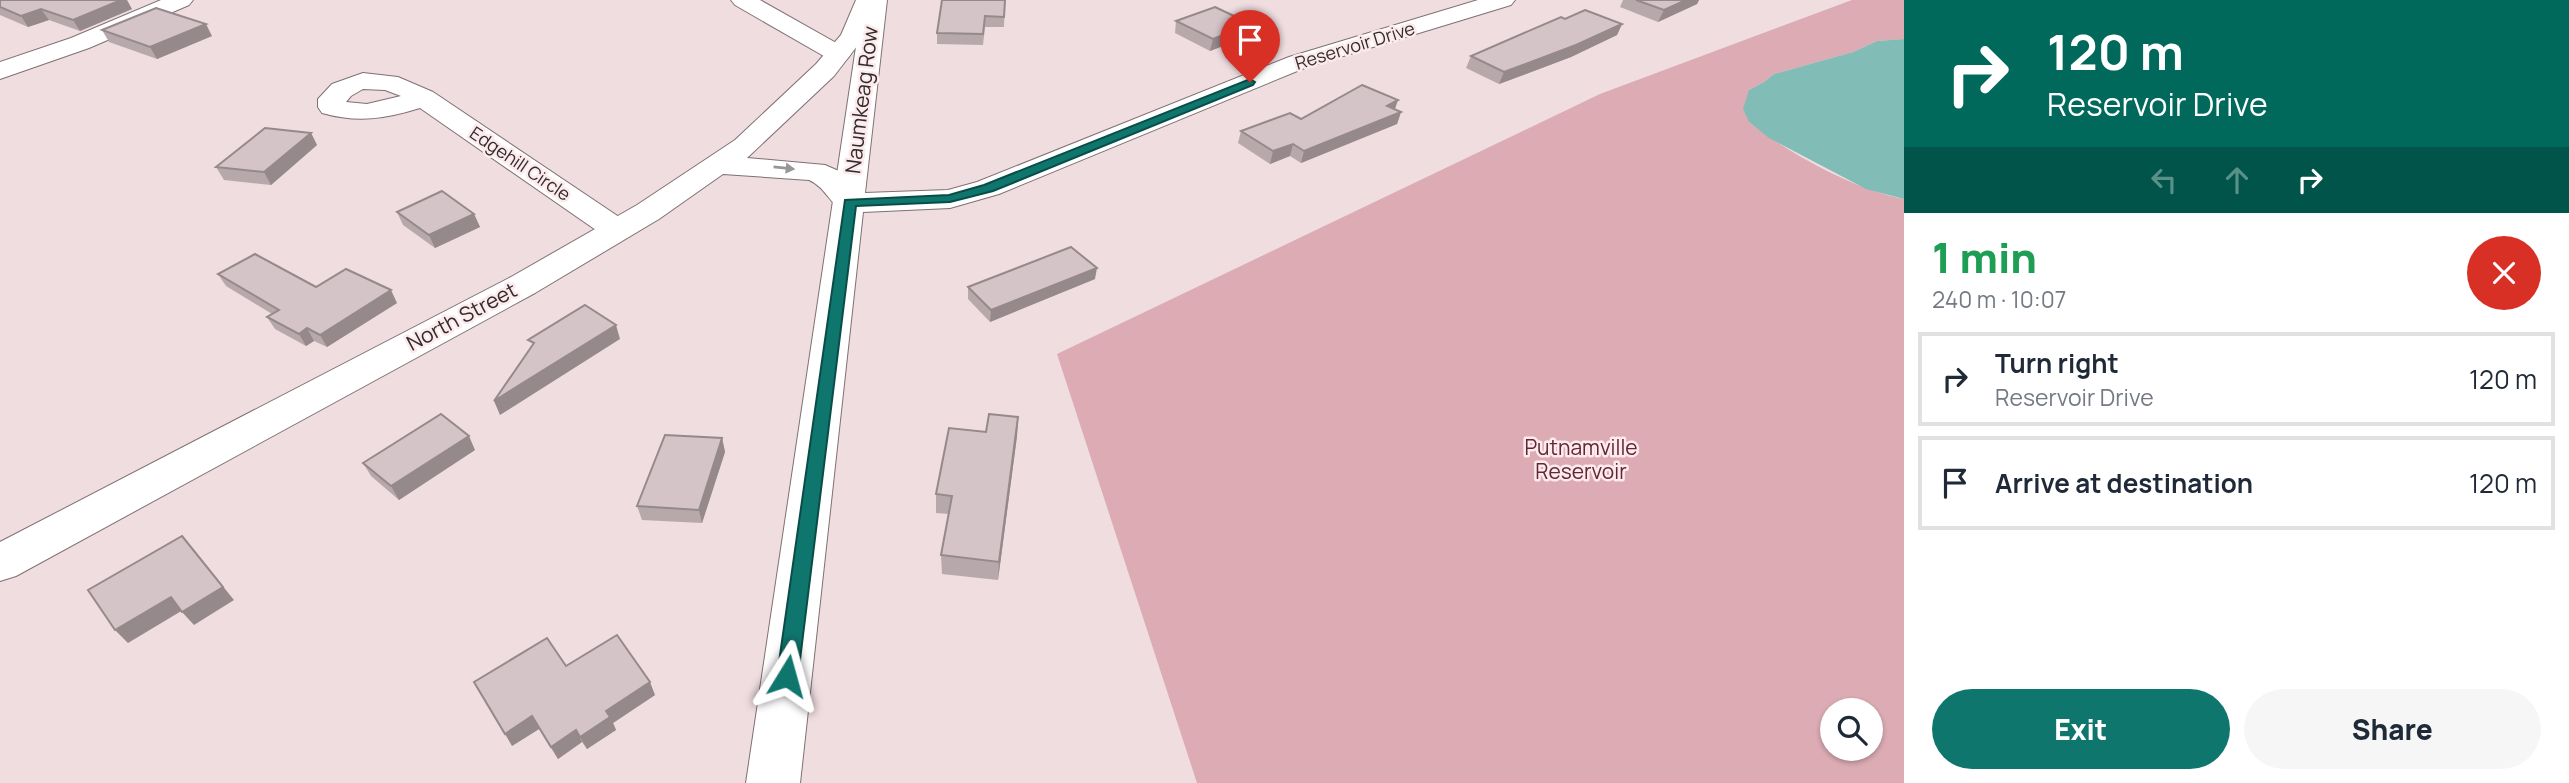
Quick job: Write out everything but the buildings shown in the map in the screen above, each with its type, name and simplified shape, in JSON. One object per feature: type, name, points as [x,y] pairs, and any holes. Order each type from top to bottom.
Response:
[{"type":"street","points":[[1,70],[80,43],[181,0]]},
{"type":"street","points":[[743,0],[838,54]]},
{"type":"street","name":"North Street","points":[[0,563],[523,285],[617,230],[745,146],[825,70],[852,37],[868,0]]},
{"type":"street","name":"Naumkeag Row","points":[[773,783],[875,0]]},
{"type":"street","name":"Reservoir Drive","points":[[850,202],[950,198],[988,188],[1298,62],[1503,0]]},
{"type":"street","name":"Edgehill Circle","points":[[423,98],[617,230]]},
{"type":"street","points":[[716,165],[814,171],[830,178],[850,202]]},
{"type":"green space","name":"Putnamville Reservoir","points":[[1852,0],[1904,0],[1904,39],[1877,41],[1853,52],[1774,74],[1749,90],[1749,122],[1823,169],[1865,188],[1904,199],[1904,783],[1197,783],[1057,354],[1600,94]]},
{"type":"water","points":[[1904,39],[1904,199],[1866,189],[1769,138],[1749,122],[1743,109],[1749,90],[1774,74],[1853,52],[1877,41]]},
{"type":"route","points":[[787,676],[850,202],[950,198],[988,188],[1250,82]]}]
